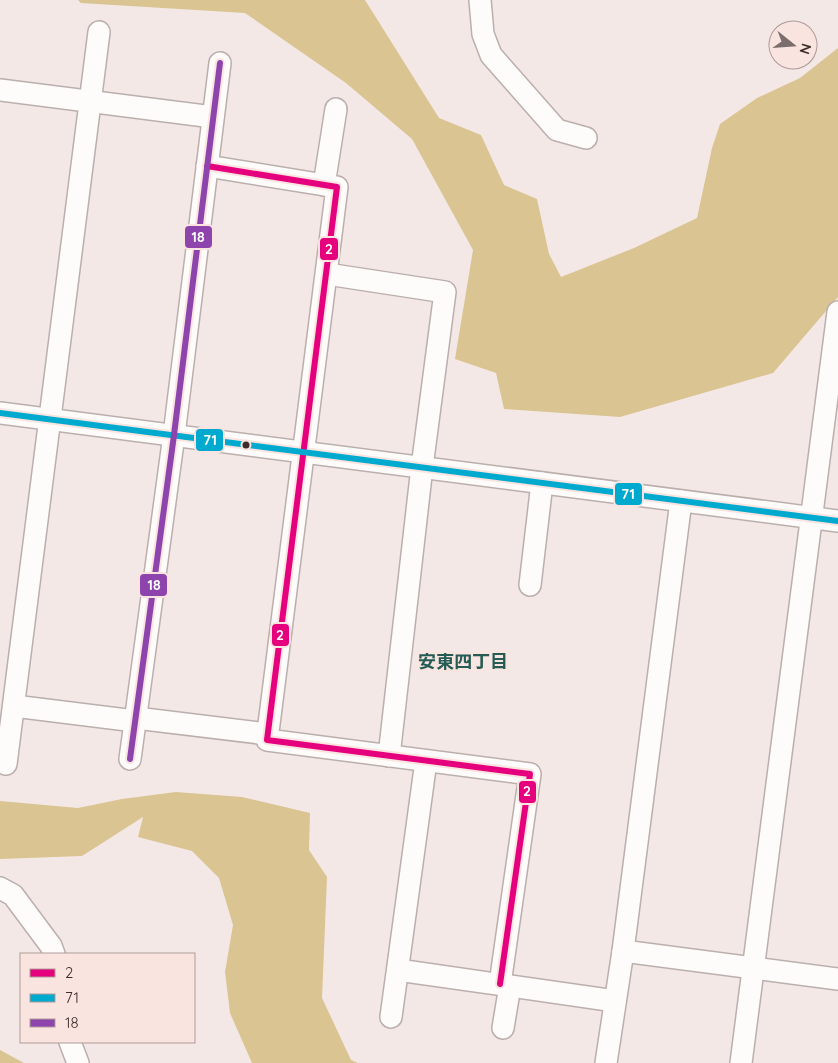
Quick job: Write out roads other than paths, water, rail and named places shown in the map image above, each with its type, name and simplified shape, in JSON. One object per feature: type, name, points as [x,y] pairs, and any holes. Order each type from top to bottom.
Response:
[{"type":"street","points":[[480,0],[483,34],[492,55],[557,130],[586,138]]},
{"type":"street","points":[[6,764],[10,694],[51,419],[99,32]]},
{"type":"street","points":[[130,759],[174,435],[220,62]]},
{"type":"street","points":[[0,90],[213,117]]},
{"type":"street","points":[[324,185],[336,109]]},
{"type":"street","points":[[207,166],[337,187],[268,740],[530,774],[505,985],[503,1028]]},
{"type":"street","points":[[327,274],[445,292],[422,467],[389,756]]},
{"type":"street","points":[[741,1063],[838,312]]},
{"type":"street","points":[[0,413],[838,521]]},
{"type":"street","points":[[530,585],[542,483]]},
{"type":"street","points":[[606,1063],[623,951],[681,501]]},
{"type":"street","points":[[10,694],[136,720],[268,734]]},
{"type":"street","points":[[392,1017],[426,761]]},
{"type":"street","points":[[0,888],[13,895],[51,946],[54,953]]},
{"type":"street","points":[[623,951],[838,979]]},
{"type":"street","points":[[398,970],[615,1001]]},
{"type":"street","points":[[70,1043],[78,1063]]},
{"type":"district","name":"安東四丁目","points":[[463,661]]}]
